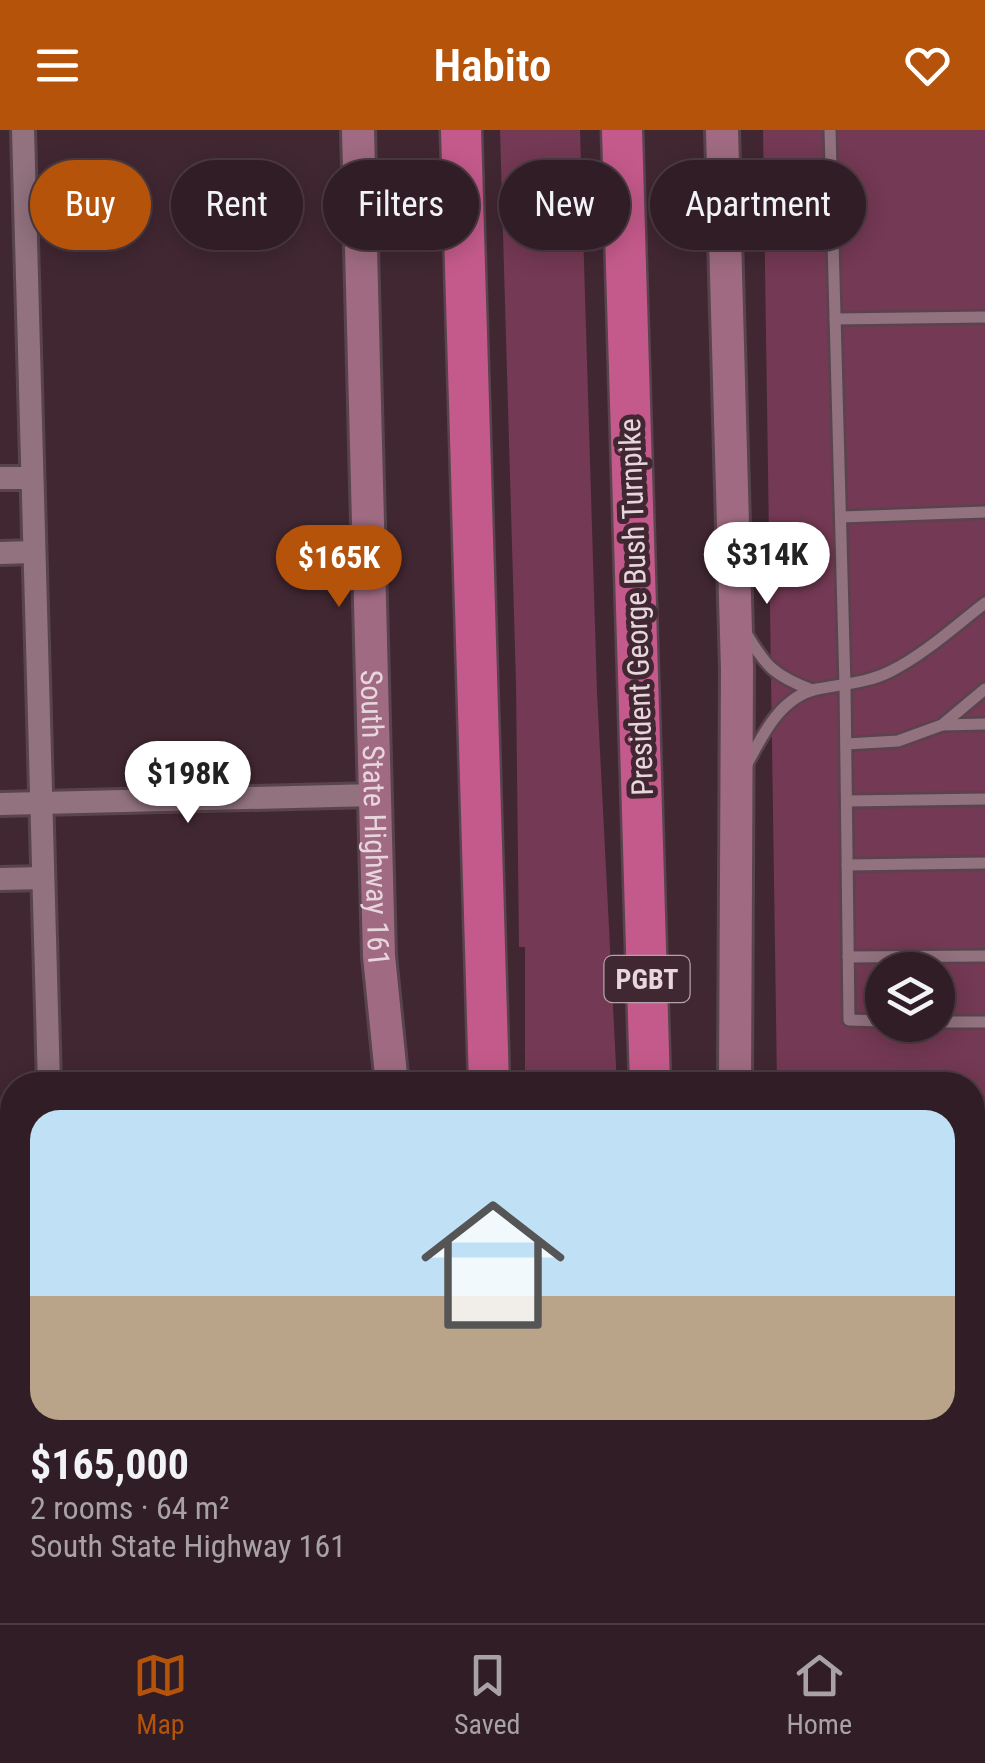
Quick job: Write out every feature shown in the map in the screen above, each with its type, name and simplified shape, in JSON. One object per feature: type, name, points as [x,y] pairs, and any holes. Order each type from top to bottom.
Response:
[{"type":"highway","points":[[461,130],[489,1072]]},
{"type":"highway","name":"President George Bush Turnpike","points":[[622,130],[650,1072]]},
{"type":"main road","name":"South State Highway 161","points":[[358,130],[379,956],[391,1072]]},
{"type":"main road","points":[[722,130],[736,616],[735,1072]]},
{"type":"street","points":[[23,130],[49,1072]]},
{"type":"street","points":[[0,196],[25,195]]},
{"type":"street","points":[[0,478],[32,478]]},
{"type":"street","points":[[0,553],[33,552]]},
{"type":"street","points":[[0,804],[375,795]]},
{"type":"street","points":[[0,879],[43,878]]},
{"type":"lane","points":[[830,130],[845,686],[849,1020],[865,1020]]},
{"type":"lane","points":[[835,319],[985,317]]},
{"type":"lane","points":[[841,517],[985,512]]},
{"type":"lane","points":[[737,784],[766,727],[788,705],[812,690],[845,686],[890,672],[985,604]]},
{"type":"lane","points":[[736,616],[764,664],[782,678],[812,690]]},
{"type":"lane","points":[[942,725],[985,689]]},
{"type":"lane","points":[[846,744],[898,741],[942,725],[985,724]]},
{"type":"lane","points":[[847,801],[985,799]]},
{"type":"lane","points":[[847,865],[985,863]]},
{"type":"lane","points":[[848,957],[985,956]]},
{"type":"lane","points":[[955,1022],[985,1022]]},
{"type":"shaded area","points":[[500,130],[580,130],[581,160],[501,160]]},
{"type":"shaded area","points":[[763,130],[985,130],[985,1072],[777,1072],[765,250],[866,250],[866,160],[763,160]]},
{"type":"shaded area","points":[[503,250],[584,250],[597,692],[616,1072],[525,1072],[525,947],[519,947]]}]
